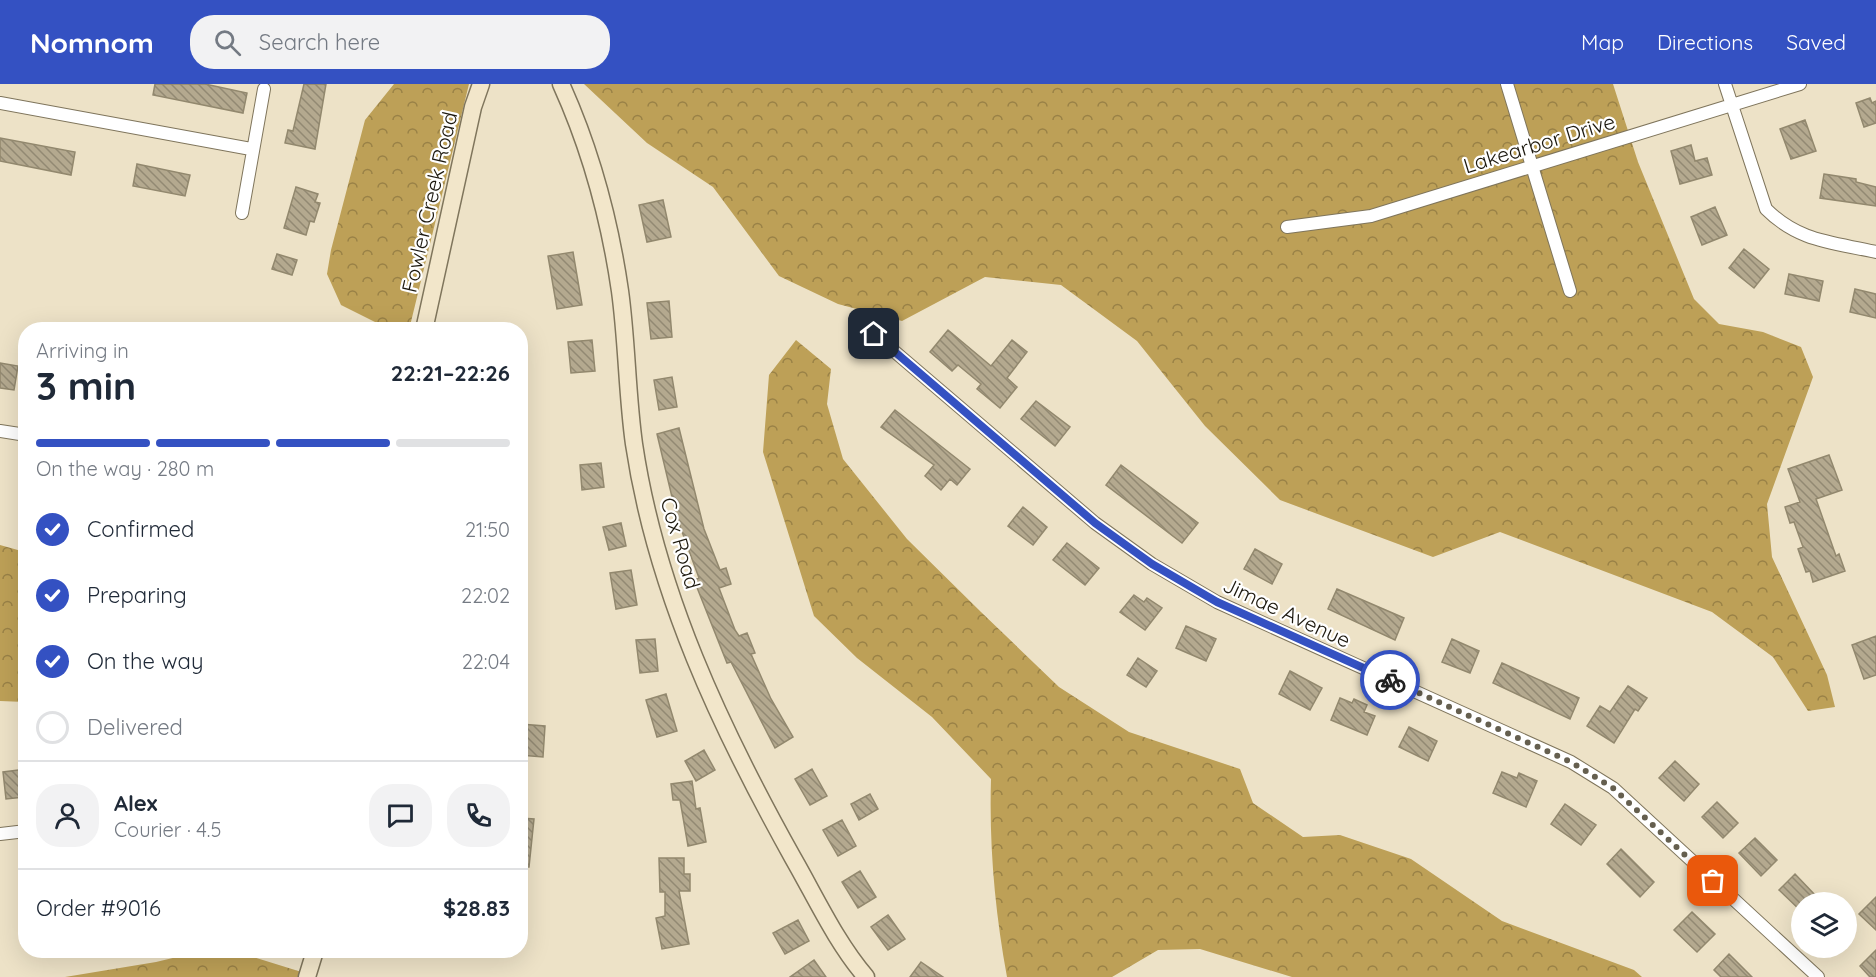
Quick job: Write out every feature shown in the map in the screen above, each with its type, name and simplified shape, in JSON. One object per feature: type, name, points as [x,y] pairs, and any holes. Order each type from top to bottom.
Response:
[{"type":"street","name":"Fowler Creek Road","points":[[426,322],[473,107],[481,84]]},
{"type":"street","name":"Cox Road","points":[[561,84],[577,124],[607,221],[620,291],[634,443],[640,478],[677,610],[708,696],[755,790],[837,937],[866,977]]},
{"type":"street","points":[[1507,84],[1570,291]]},
{"type":"street","points":[[1725,84],[1766,209],[1781,224],[1798,234],[1876,252]]},
{"type":"street","name":"Lakearbor Drive","points":[[1287,227],[1371,216],[1731,103],[1800,84]]},
{"type":"street","points":[[242,213],[251,168],[251,149],[264,89]]},
{"type":"street","points":[[0,103],[251,149]]},
{"type":"street","name":"Jimae Avenue","points":[[874,334],[1095,523],[1187,586],[1217,602],[1571,762],[1613,788],[1818,977]]},
{"type":"street","points":[[0,431],[18,434]]},
{"type":"street","points":[[0,834],[18,832]]},
{"type":"street","points":[[307,977],[313,958]]},
{"type":"green space","points":[[394,84],[469,84],[411,322],[375,322],[341,305],[327,274],[331,250],[365,120]]},
{"type":"green space","points":[[584,84],[1613,84],[1638,162],[1694,299],[1719,324],[1763,332],[1801,347],[1813,377],[1767,504],[1772,557],[1827,675],[1835,707],[1808,711],[1773,657],[1712,612],[1500,532],[1433,557],[1280,500],[1205,426],[1137,341],[1061,285],[985,277],[902,321],[838,304],[779,276],[713,187],[647,143]]},
{"type":"green space","points":[[796,340],[831,369],[827,404],[843,459],[907,539],[1059,687],[1129,732],[1240,769],[1253,803],[1303,837],[1340,835],[1411,859],[1502,921],[1634,970],[1642,977],[1292,977],[1200,949],[1158,950],[1112,977],[1007,977],[994,878],[991,779],[932,717],[857,658],[814,616],[763,452],[769,375]]},
{"type":"green space","points":[[0,545],[18,550],[18,702],[0,701]]},
{"type":"green space","points":[[173,958],[257,958],[308,974],[307,977],[65,977]]},
{"type":"building","points":[[155,84],[205,84],[247,93],[243,113],[153,95]]},
{"type":"building","points":[[304,84],[326,84],[315,149],[285,143],[288,130],[293,131]]},
{"type":"building","points":[[1870,98],[1872,103],[1876,101],[1876,123],[1864,127],[1856,103]]},
{"type":"building","points":[[1805,120],[1816,151],[1791,159],[1780,129]]},
{"type":"building","points":[[0,138],[75,152],[71,175],[0,161]]},
{"type":"building","points":[[1691,145],[1695,161],[1707,158],[1712,175],[1680,184],[1671,151]]},
{"type":"building","points":[[137,164],[190,175],[185,196],[133,186]]},
{"type":"building","points":[[1824,174],[1856,179],[1856,182],[1876,187],[1876,206],[1820,198]]},
{"type":"building","points":[[296,187],[318,194],[315,202],[320,203],[314,222],[310,221],[306,235],[284,228]]},
{"type":"building","points":[[663,200],[671,237],[647,242],[639,205]]},
{"type":"building","points":[[1715,207],[1727,235],[1702,245],[1691,217]]},
{"type":"building","points":[[1744,249],[1769,269],[1754,288],[1729,268]]},
{"type":"building","points":[[573,252],[582,305],[557,309],[548,256]]},
{"type":"building","points":[[277,254],[297,260],[292,275],[272,269]]},
{"type":"building","points":[[1789,274],[1823,281],[1819,301],[1785,294]]},
{"type":"building","points":[[1855,289],[1876,294],[1876,318],[1850,312]]},
{"type":"building","points":[[669,301],[672,337],[651,339],[647,303]]},
{"type":"building","points":[[948,330],[991,366],[1012,340],[1027,352],[1007,378],[1017,387],[1000,408],[977,389],[981,384],[958,365],[952,371],[930,352]]},
{"type":"building","points":[[592,340],[595,371],[571,373],[568,342]]},
{"type":"building","points":[[0,363],[18,366],[14,390],[0,388]]},
{"type":"building","points":[[672,377],[677,407],[659,410],[654,380]]},
{"type":"building","points":[[1036,401],[1070,427],[1055,446],[1021,419]]},
{"type":"building","points":[[895,410],[970,469],[957,485],[950,479],[941,490],[925,476],[934,465],[881,427]]},
{"type":"building","points":[[679,428],[704,529],[720,570],[726,568],[731,584],[719,588],[735,630],[739,636],[747,633],[755,653],[751,654],[771,699],[793,737],[775,748],[731,662],[727,663],[694,580],[699,578],[677,518],[657,434]]},
{"type":"building","points":[[1829,455],[1842,490],[1816,499],[1836,556],[1839,554],[1845,571],[1813,582],[1810,571],[1806,572],[1798,549],[1803,547],[1794,522],[1790,523],[1785,507],[1800,502],[1788,469]]},
{"type":"building","points":[[601,463],[604,487],[582,490],[580,465]]},
{"type":"building","points":[[1121,465],[1198,523],[1182,543],[1106,485]]},
{"type":"building","points":[[1023,507],[1047,527],[1033,545],[1008,526]]},
{"type":"building","points":[[621,523],[626,546],[609,550],[603,527]]},
{"type":"building","points":[[1067,543],[1099,568],[1085,585],[1053,560]]},
{"type":"building","points":[[1255,549],[1282,564],[1272,584],[1244,569]]},
{"type":"building","points":[[631,570],[637,605],[616,609],[610,573]]},
{"type":"building","points":[[1337,589],[1404,618],[1395,640],[1328,609]]},
{"type":"building","points":[[1134,595],[1144,602],[1147,598],[1162,608],[1145,630],[1120,612]]},
{"type":"building","points":[[1186,626],[1216,639],[1206,661],[1176,648]]},
{"type":"building","points":[[1876,636],[1876,675],[1864,679],[1852,645]]},
{"type":"building","points":[[655,639],[658,671],[640,673],[636,640]]},
{"type":"building","points":[[1452,639],[1479,651],[1470,673],[1442,662]]},
{"type":"building","points":[[1138,658],[1157,671],[1146,687],[1127,675]]},
{"type":"building","points":[[1502,663],[1579,698],[1570,719],[1493,683]]},
{"type":"building","points":[[1290,671],[1322,688],[1310,710],[1279,694]]},
{"type":"building","points":[[1628,686],[1647,698],[1638,711],[1635,709],[1614,743],[1587,726],[1600,706],[1610,712]]},
{"type":"building","points":[[666,694],[677,731],[657,737],[646,700]]},
{"type":"building","points":[[1340,698],[1352,703],[1354,699],[1367,705],[1364,712],[1375,716],[1367,735],[1331,720]]},
{"type":"building","points":[[528,725],[545,726],[543,757],[528,756]]},
{"type":"building","points":[[1409,727],[1437,741],[1428,761],[1399,747]]},
{"type":"building","points":[[704,750],[715,770],[696,781],[685,761]]},
{"type":"building","points":[[1675,761],[1699,784],[1684,801],[1659,778]]},
{"type":"building","points":[[812,769],[827,796],[810,805],[795,779]]},
{"type":"building","points":[[18,770],[18,798],[6,799],[3,772]]},
{"type":"building","points":[[1502,772],[1517,778],[1519,773],[1537,781],[1526,807],[1493,793]]},
{"type":"building","points":[[692,781],[696,809],[700,808],[706,842],[688,846],[680,800],[673,800],[671,784]]},
{"type":"building","points":[[870,794],[878,809],[859,820],[851,804]]},
{"type":"building","points":[[1717,802],[1738,823],[1723,838],[1702,817]]},
{"type":"building","points":[[1565,804],[1596,825],[1581,845],[1551,824]]},
{"type":"building","points":[[528,819],[534,819],[528,867]]},
{"type":"building","points":[[842,820],[856,846],[838,856],[823,830]]},
{"type":"building","points":[[1755,838],[1777,860],[1761,876],[1739,853]]},
{"type":"building","points":[[1621,849],[1654,882],[1640,897],[1607,864]]},
{"type":"building","points":[[659,858],[684,858],[684,874],[690,874],[690,891],[679,891],[689,944],[662,949],[656,918],[665,916],[665,892],[660,892]]},
{"type":"building","points":[[860,871],[876,897],[858,908],[842,882]]},
{"type":"building","points":[[1795,874],[1812,892],[1791,892],[1791,901],[1779,890]]},
{"type":"building","points":[[1876,897],[1876,930],[1859,914]]},
{"type":"building","points":[[1692,912],[1715,934],[1697,952],[1674,930]]},
{"type":"building","points":[[888,915],[905,939],[888,950],[871,927]]},
{"type":"building","points":[[798,920],[809,941],[785,954],[773,933]]},
{"type":"building","points":[[1876,950],[1876,977],[1870,977],[1860,966]]},
{"type":"building","points":[[1729,954],[1752,977],[1721,977],[1714,970]]},
{"type":"building","points":[[814,960],[826,977],[790,977]]},
{"type":"building","points":[[921,962],[943,977],[910,977]]},
{"type":"way so far","points":[[1390,680],[1571,762],[1613,788],[1713,881]]},
{"type":"route","points":[[874,334],[1095,523],[1152,564],[1217,602],[1390,680]]}]
